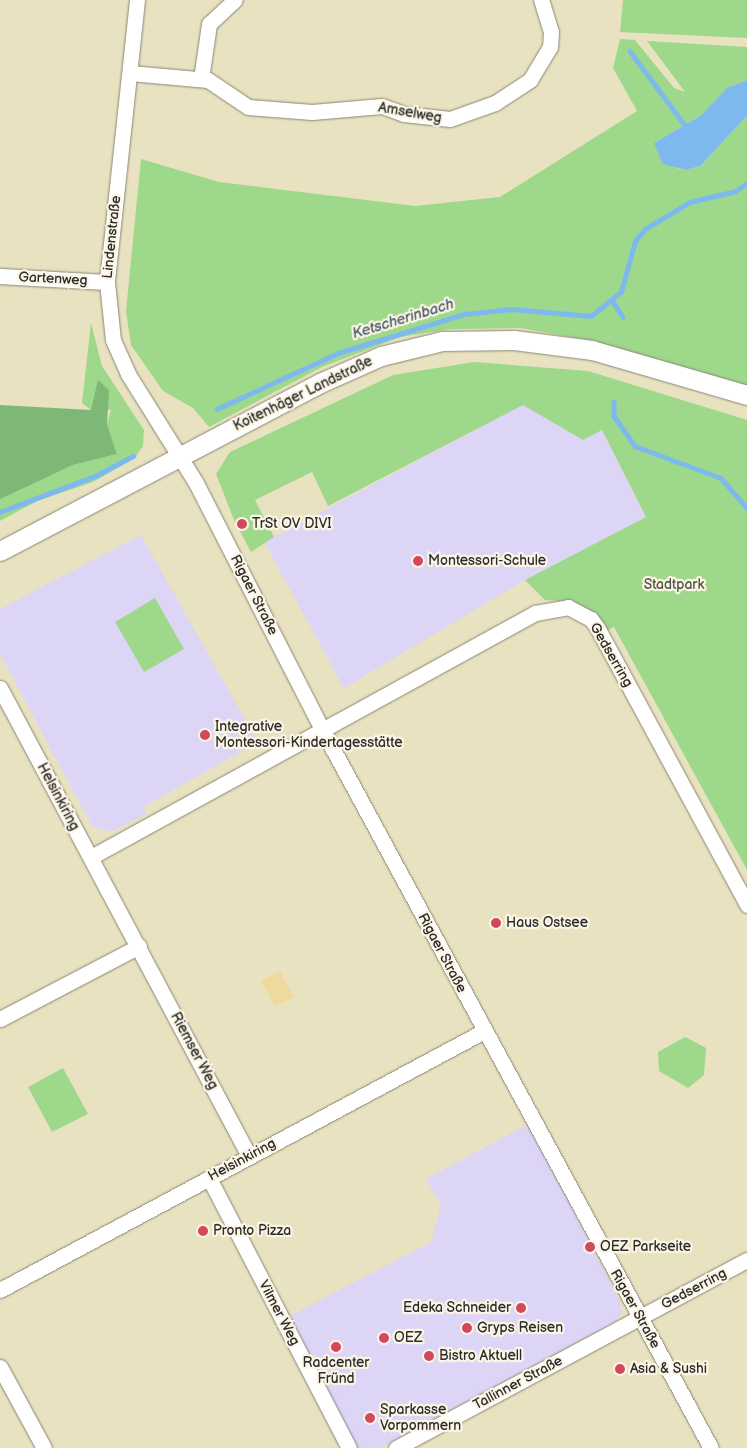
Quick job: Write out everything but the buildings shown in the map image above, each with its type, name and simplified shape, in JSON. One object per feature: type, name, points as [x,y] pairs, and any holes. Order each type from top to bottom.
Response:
[{"type":"main road","name":"Koitenhäger Landstraße","points":[[0,551],[179,456],[381,356],[442,341],[514,340],[592,350],[747,395]]},
{"type":"street","name":"Lindenstraße","points":[[137,0],[107,282],[113,340],[128,374],[179,456]]},
{"type":"street","points":[[201,80],[209,24],[235,0]]},
{"type":"street","name":"Amselweg","points":[[130,73],[201,80],[248,107],[312,112],[382,106],[404,114],[450,120],[495,103],[530,80],[550,47],[551,32],[541,0]]},
{"type":"street","name":"Gartenweg","points":[[0,276],[107,282]]},
{"type":"street","name":"Rigaer Straße","points":[[179,456],[322,729],[711,1448]]},
{"type":"street","name":"Gedserring","points":[[322,729],[542,609],[568,607],[580,611],[598,629],[747,905]]},
{"type":"street","name":"Helsinkiring","points":[[0,688],[91,857]]},
{"type":"street","points":[[91,857],[322,729]]},
{"type":"street","name":"Riemser Weg","points":[[91,857],[249,1156]]},
{"type":"street","points":[[0,1019],[139,946]]},
{"type":"street","name":"Helsinkiring","points":[[0,1290],[484,1031]]},
{"type":"street","name":"Vilmer Weg","points":[[208,1178],[349,1448]]},
{"type":"street","name":"Gedserring","points":[[641,1318],[747,1260]]},
{"type":"street","name":"Tallinner Straße","points":[[396,1448],[420,1442],[641,1318]]},
{"type":"street","points":[[0,1367],[44,1448]]},
{"type":"shaded area","name":"Montessori-Schule","points":[[524,404],[583,440],[602,430],[646,517],[525,580],[344,688],[264,542]]},
{"type":"shaded area","points":[[141,535],[258,742],[143,807],[147,814],[111,832],[92,826],[0,654],[0,609]]},
{"type":"shaded area","points":[[528,1124],[620,1301],[622,1313],[613,1323],[380,1448],[356,1448],[288,1317],[431,1242],[441,1205],[426,1179]]},
{"type":"green space","points":[[623,0],[747,0],[747,38],[620,32]]},
{"type":"green space","points":[[620,39],[635,40],[674,88],[685,92],[647,41],[747,47],[747,80],[727,88],[700,116],[654,143],[676,168],[686,170],[700,166],[747,116],[747,388],[582,339],[520,328],[451,329],[400,337],[322,367],[209,427],[193,408],[163,391],[131,345],[126,311],[141,159],[219,182],[415,206],[500,197],[637,111],[613,68]]},
{"type":"green space","points":[[91,323],[102,366],[144,430],[143,446],[135,458],[93,482],[37,501],[0,521],[0,499],[6,495],[73,465],[117,454],[107,424],[111,410],[91,410],[82,403]]},
{"type":"green space","name":"Stadtpark","points":[[474,362],[588,371],[747,420],[747,870],[614,627],[606,631],[596,615],[575,602],[545,600],[525,580],[646,517],[602,430],[583,440],[523,405],[328,506],[312,472],[255,500],[274,537],[251,552],[234,520],[216,474],[230,452],[393,375]]},
{"type":"green space","points":[[98,380],[109,390],[107,424],[117,454],[73,465],[0,499],[0,405],[91,410]]},
{"type":"green space","points":[[155,598],[184,649],[144,672],[115,622]]},
{"type":"green space","points":[[685,1037],[706,1048],[704,1075],[688,1088],[659,1071],[658,1052]]},
{"type":"green space","points":[[63,1068],[88,1114],[52,1132],[28,1087]]},
{"type":"sand","points":[[280,971],[294,997],[275,1007],[261,981]]},
{"type":"water","points":[[747,80],[747,116],[700,166],[686,170],[663,164],[654,143],[700,116],[727,88]]},
{"type":"waterway","points":[[630,51],[685,125]]},
{"type":"waterway","name":"Ketscherinbach","points":[[217,409],[338,353],[464,314],[512,309],[591,316],[621,292],[635,241],[645,229],[690,202],[736,191],[747,183]]},
{"type":"waterway","name":"Ketscherinbach","points":[[612,300],[623,317]]},
{"type":"waterway","name":"Ketscherinbach","points":[[614,402],[614,416],[635,446],[721,478],[747,508]]},
{"type":"waterway","name":"Ketscherinbach","points":[[0,512],[95,476],[133,456]]},
{"type":"place","name":"TrSt OV DIVI","points":[[242,524]]},
{"type":"place","name":"Montessori-Schule","points":[[418,561]]},
{"type":"place","name":"Integrative Montessori-Kindertagesstätte","points":[[205,735]]},
{"type":"place","name":"Haus Ostsee","points":[[496,923]]},
{"type":"place","name":"Pronto Pizza","points":[[203,1231]]},
{"type":"place","name":"OEZ Parkseite","points":[[590,1247]]},
{"type":"place","name":"Edeka Schneider","points":[[521,1308]]},
{"type":"place","name":"Gryps Reisen","points":[[467,1328]]},
{"type":"place","name":"OEZ","points":[[384,1338]]},
{"type":"place","name":"Radcenter Fründ","points":[[336,1347]]},
{"type":"place","name":"Bistro Aktuell","points":[[429,1356]]},
{"type":"place","name":"Asia & Sushi","points":[[620,1369]]},
{"type":"place","name":"Sparkasse Vorpommern","points":[[370,1418]]}]
